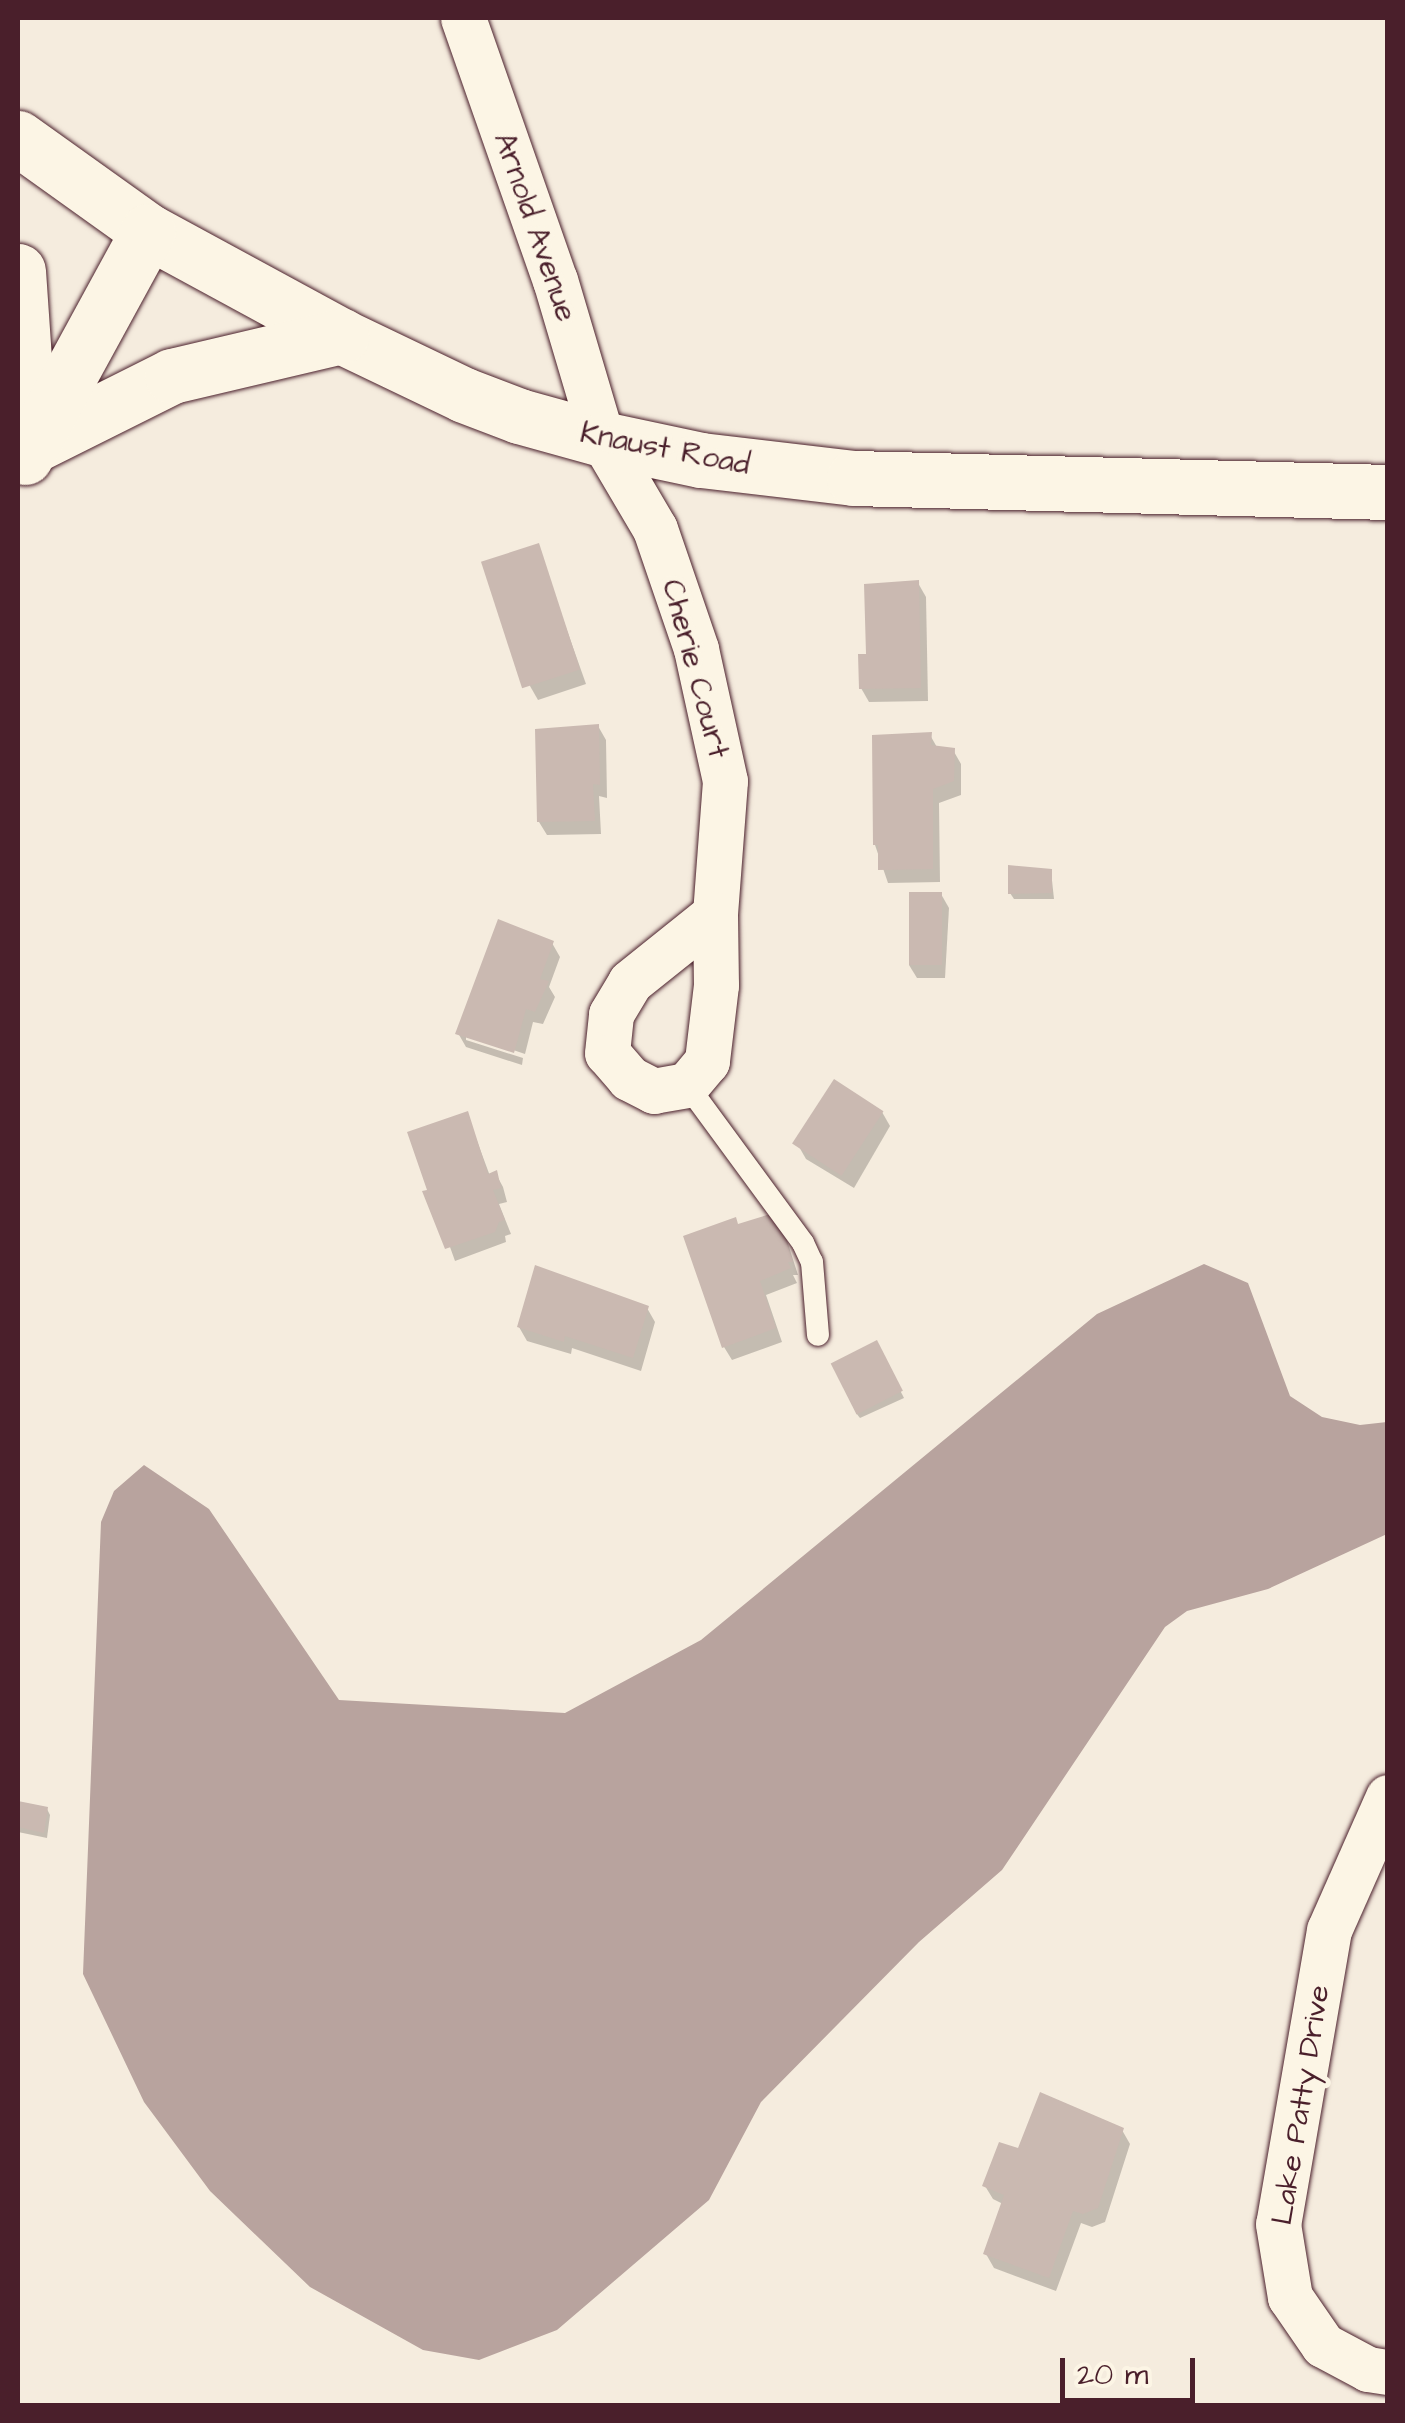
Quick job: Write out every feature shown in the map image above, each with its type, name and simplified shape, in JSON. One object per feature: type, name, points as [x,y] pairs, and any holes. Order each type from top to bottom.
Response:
[{"type":"main road","name":"Knaust Road","points":[[18,138],[148,231],[342,336],[519,416],[602,439],[701,460],[854,478],[1388,492]]},
{"type":"main road","points":[[24,459],[148,231]]},
{"type":"main road","points":[[18,271],[24,459]]},
{"type":"main road","points":[[24,459],[172,376],[342,336]]},
{"type":"street","name":"Arnold Avenue","points":[[463,18],[556,280],[602,439]]},
{"type":"street","name":"Cherie Court","points":[[602,439],[655,529],[696,649],[725,782],[715,914],[713,1031],[708,1061],[687,1086]]},
{"type":"street","points":[[687,1086],[654,1091],[629,1078],[607,1053],[611,1014],[630,982],[715,914]]},
{"type":"street","name":"Lake Patty Drive","points":[[1388,1797],[1329,1930],[1278,2224],[1290,2297],[1323,2345],[1368,2370],[1388,2372]]},
{"type":"lane","points":[[687,1086],[804,1243],[812,1262],[818,1335]]},
{"type":"shaded area","points":[[1204,1264],[1248,1283],[1290,1396],[1322,1417],[1360,1425],[1387,1422],[1387,1534],[1268,1589],[1187,1611],[1165,1627],[1002,1870],[919,1942],[761,2102],[709,2200],[557,2330],[479,2360],[423,2350],[310,2287],[210,2191],[144,2102],[83,1974],[101,1522],[114,1491],[144,1465],[209,1509],[339,1700],[565,1713],[701,1640],[1097,1314]]},
{"type":"building","points":[[539,543],[580,669],[522,688],[481,562]]},
{"type":"building","points":[[919,580],[921,688],[859,689],[858,654],[866,654],[864,584]]},
{"type":"building","points":[[599,724],[600,785],[593,784],[595,821],[537,822],[535,729]]},
{"type":"building","points":[[932,732],[931,745],[955,748],[954,781],[933,789],[933,869],[878,870],[878,845],[873,845],[872,735]]},
{"type":"building","points":[[1008,865],[1052,869],[1052,893],[1008,894]]},
{"type":"building","points":[[909,892],[942,892],[942,965],[909,965]]},
{"type":"building","points":[[498,919],[554,941],[540,979],[549,981],[535,1012],[526,1009],[514,1053],[455,1034]]},
{"type":"building","points":[[834,1079],[883,1111],[842,1176],[792,1144]]},
{"type":"building","points":[[468,1111],[488,1174],[497,1170],[501,1188],[493,1190],[505,1220],[499,1222],[495,1232],[445,1249],[422,1191],[427,1190],[407,1132]]},
{"type":"building","points":[[777,1212],[793,1262],[788,1262],[791,1268],[760,1281],[776,1328],[722,1348],[683,1236],[736,1217],[738,1224]]},
{"type":"building","points":[[535,1265],[649,1306],[633,1358],[565,1336],[564,1342],[517,1327]]},
{"type":"building","points":[[877,1340],[903,1391],[857,1414],[831,1364]]},
{"type":"building","points":[[18,1801],[48,1807],[44,1833],[18,1827]]},
{"type":"building","points":[[1040,2092],[1124,2128],[1098,2208],[1083,2214],[1073,2211],[1049,2278],[983,2254],[1004,2195],[982,2186],[999,2142],[1018,2148]]}]
